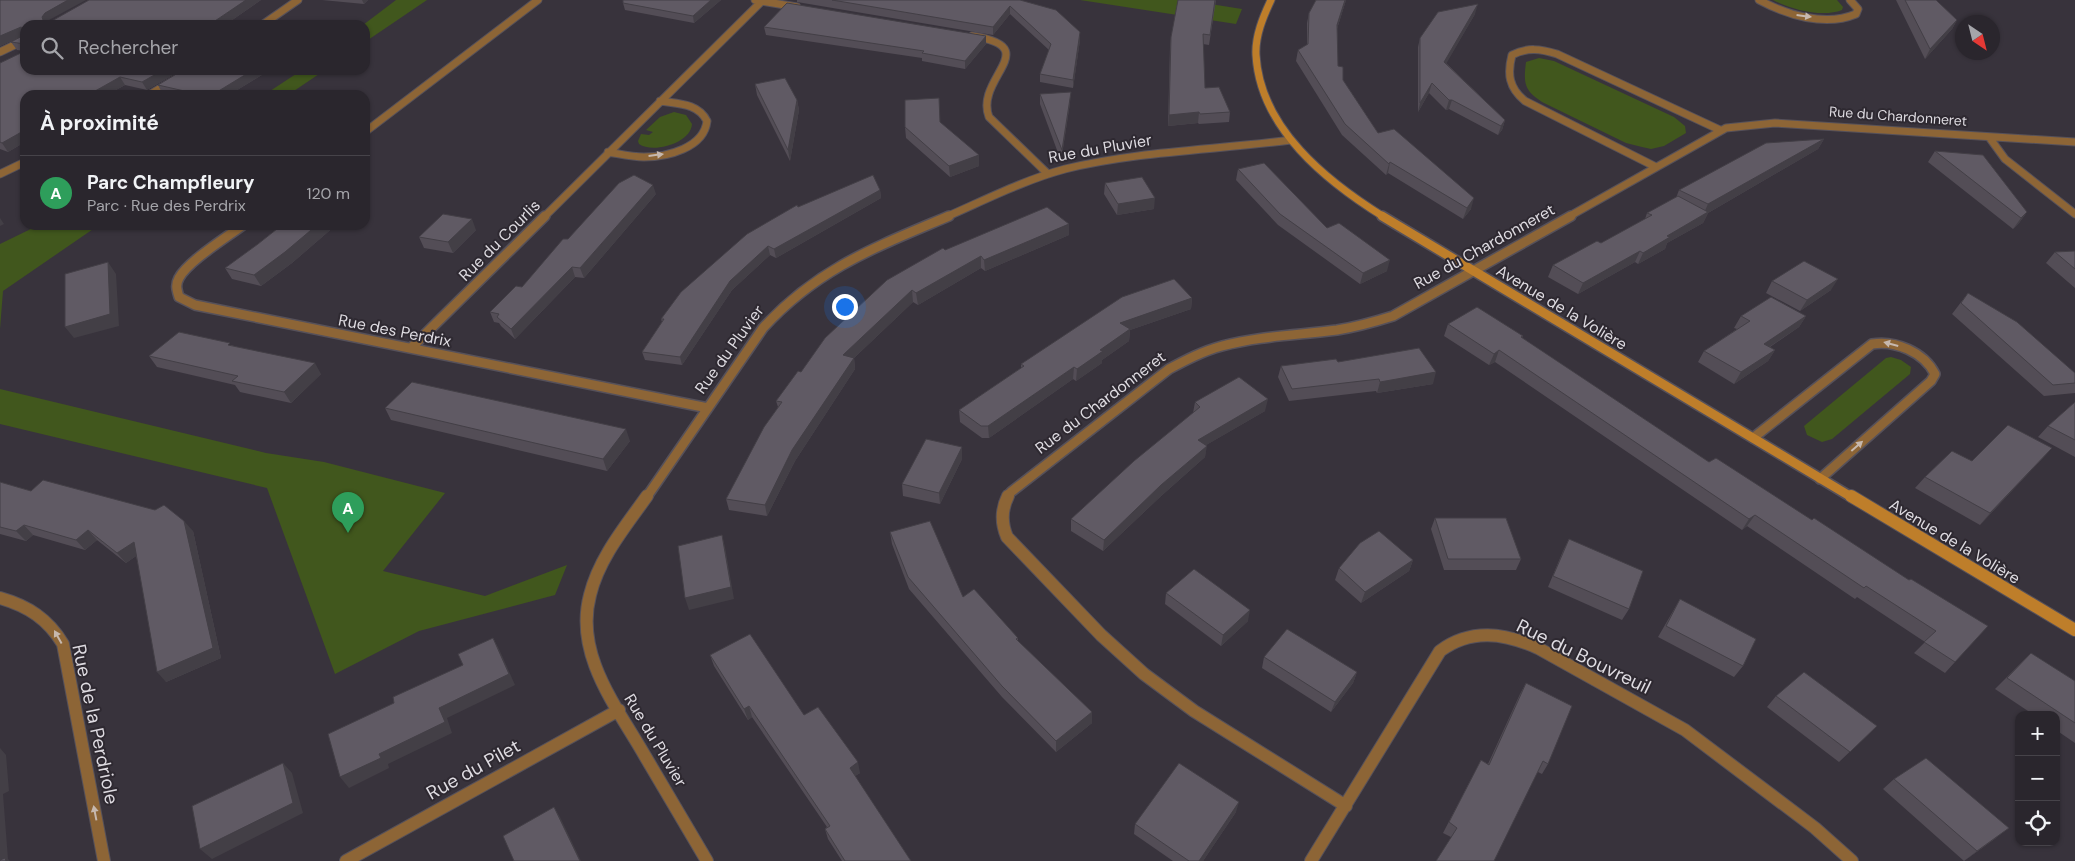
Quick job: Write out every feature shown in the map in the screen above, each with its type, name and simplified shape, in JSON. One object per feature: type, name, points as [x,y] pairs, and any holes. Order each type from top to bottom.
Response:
[{"type":"street","points":[[269,20],[298,0]]},
{"type":"street","points":[[370,128],[538,0]]},
{"type":"street","name":"Avenue de la Volière","points":[[1271,0],[1257,41],[1257,65],[1265,98],[1291,140],[1324,172],[1360,202],[1472,271],[2075,630]]},
{"type":"street","points":[[1758,0],[1796,16],[1838,18],[1850,17],[1856,14],[1858,9],[1850,0]]},
{"type":"street","points":[[758,1],[802,8]]},
{"type":"street","name":"Rue du Courlis","points":[[411,348],[758,1]]},
{"type":"street","points":[[966,35],[995,41],[1006,48],[1008,56],[985,98],[985,108],[989,117],[1048,174]]},
{"type":"street","points":[[0,52],[20,42]]},
{"type":"street","points":[[1656,167],[1532,106],[1518,97],[1508,82],[1512,55],[1520,51],[1532,49],[1557,54],[1720,130]]},
{"type":"street","points":[[157,90],[183,75]]},
{"type":"street","points":[[608,152],[640,156],[664,154],[687,147],[698,140],[704,133],[707,121],[699,110],[660,101]]},
{"type":"street","name":"Rue du Chardonneret","points":[[1346,806],[1194,711],[1156,684],[1121,655],[1007,537],[1002,522],[1003,506],[1011,492],[1170,369],[1189,357],[1224,345],[1356,326],[1382,320],[1402,311],[1720,130],[1742,125],[1775,123],[2075,142]]},
{"type":"street","points":[[1989,137],[2005,158],[2075,214]]},
{"type":"street","name":"Rue du Pluvier","points":[[707,861],[619,710],[598,670],[588,639],[586,624],[591,590],[609,551],[769,321],[796,295],[819,278],[870,250],[1022,183],[1048,174],[1121,160],[1291,140]]},
{"type":"street","points":[[0,174],[20,164]]},
{"type":"street","name":"Rue des Perdrix","points":[[238,230],[182,274],[176,288],[180,297],[195,305],[708,408]]},
{"type":"street","points":[[1753,438],[1872,344],[1878,342],[1891,343],[1908,350],[1930,364],[1935,374],[1931,382],[1820,478]]},
{"type":"street","name":"Rue de la Perdriole","points":[[0,598],[19,604],[41,616],[63,644],[104,861]]},
{"type":"street","name":"Rue du Bouvreuil","points":[[1311,861],[1440,651],[1456,640],[1487,634],[1522,641],[1576,669],[1687,732],[1829,839],[1852,861]]},
{"type":"street","name":"Rue du Pilet","points":[[346,861],[619,710]]},
{"type":"green space","points":[[396,0],[427,0],[370,39],[370,20]]},
{"type":"green space","points":[[1080,0],[1185,0],[1242,9],[1236,24]]},
{"type":"green space","points":[[1773,0],[1837,0],[1843,7],[1842,10],[1834,12],[1816,13],[1797,9]]},
{"type":"green space","points":[[1539,58],[1554,61],[1674,117],[1685,126],[1686,133],[1664,146],[1651,149],[1626,143],[1544,103],[1529,91],[1525,82],[1526,62]]},
{"type":"green space","points":[[294,75],[318,75],[295,90],[272,90]]},
{"type":"green space","points":[[674,112],[686,115],[692,124],[690,131],[685,137],[662,147],[645,147],[639,144],[638,141],[641,134],[649,135],[653,132],[646,130],[660,117]]},
{"type":"green space","points":[[29,230],[92,230],[3,291],[0,329],[0,244]]},
{"type":"green space","points":[[1891,357],[1901,360],[1911,367],[1910,374],[1832,439],[1822,442],[1807,435],[1804,426],[1886,358]]},
{"type":"green space","points":[[0,389],[266,453],[324,462],[445,493],[383,571],[485,596],[567,565],[555,595],[419,631],[335,674],[267,488],[0,424]]},
{"type":"building","points":[[0,0],[68,0],[45,13],[42,17],[43,20],[20,20],[20,27],[0,36]]},
{"type":"building","points":[[89,0],[246,0],[216,20],[54,20]]},
{"type":"building","points":[[623,0],[711,0],[693,16],[623,3]]},
{"type":"building","points":[[832,0],[1020,0],[1056,10],[1080,32],[1073,80],[1040,74],[1051,44],[1010,6],[993,27]]},
{"type":"building","points":[[1178,0],[1215,0],[1210,35],[1203,34],[1205,88],[1219,87],[1230,112],[1200,114],[1199,112],[1169,115],[1171,37]]},
{"type":"building","points":[[1316,0],[1345,0],[1337,25],[1338,66],[1343,67],[1343,80],[1378,133],[1394,129],[1474,198],[1467,208],[1390,162],[1389,164],[1345,124],[1298,50],[1308,44],[1309,13]]},
{"type":"building","points":[[1905,0],[1936,0],[1955,18],[1955,22],[1930,49]]},
{"type":"building","points":[[787,3],[986,36],[965,61],[922,53],[924,51],[764,27]]},
{"type":"building","points":[[1478,4],[1444,62],[1505,120],[1501,126],[1449,100],[1432,83],[1420,103],[1420,38],[1438,12]]},
{"type":"building","points":[[20,37],[20,43],[11,42]]},
{"type":"building","points":[[20,53],[20,75],[154,75],[142,82],[120,77],[97,90],[20,90],[20,133],[2,143],[0,142],[0,63]]},
{"type":"building","points":[[175,75],[245,75],[220,90],[180,90],[158,85]]},
{"type":"building","points":[[785,78],[797,100],[788,150],[755,84]]},
{"type":"building","points":[[1071,92],[1062,150],[1040,94]]},
{"type":"building","points":[[939,98],[940,122],[979,155],[949,166],[905,127],[905,100]]},
{"type":"building","points":[[1824,139],[1708,204],[1679,190],[1766,143]]},
{"type":"building","points":[[1935,151],[1983,155],[2027,212],[2021,218]]},
{"type":"building","points":[[1264,163],[1327,228],[1339,223],[1390,260],[1363,273],[1280,214],[1238,169]]},
{"type":"building","points":[[634,175],[653,185],[580,268],[572,267],[511,329],[497,317],[499,314],[490,312],[516,286],[522,287],[563,239],[568,239],[619,183]]},
{"type":"building","points":[[873,175],[880,190],[774,249],[768,246],[730,281],[680,357],[642,352],[664,319],[661,319],[681,292],[747,234],[797,205],[798,207]]},
{"type":"building","points":[[1142,177],[1155,198],[1118,204],[1105,183]]},
{"type":"building","points":[[1678,196],[1708,212],[1667,236],[1670,237],[1643,253],[1640,251],[1583,283],[1553,265],[1597,241],[1601,243],[1652,215],[1647,213]]},
{"type":"building","points":[[1047,207],[1069,224],[984,260],[981,256],[916,293],[912,290],[843,355],[854,358],[792,450],[765,505],[726,499],[764,427],[782,402],[776,401],[798,371],[801,372],[825,338],[887,280],[943,248],[945,250]]},
{"type":"building","points":[[443,214],[472,219],[448,242],[419,237]]},
{"type":"building","points":[[276,230],[311,230],[254,275],[225,268]]},
{"type":"building","points":[[2075,251],[2075,269],[2055,252]]},
{"type":"building","points":[[1804,261],[1838,279],[1807,300],[1772,281]]},
{"type":"building","points":[[108,262],[110,314],[65,327],[65,274]]},
{"type":"building","points":[[1174,279],[1192,298],[1120,323],[1130,329],[1077,369],[1074,367],[988,426],[981,426],[959,410],[1024,366],[1021,364],[1122,297]]},
{"type":"building","points":[[1968,293],[2017,322],[2075,373],[2075,383],[2053,385],[1961,303]]},
{"type":"building","points":[[1771,297],[1806,316],[1764,344],[1775,350],[1741,372],[1704,351],[1750,321],[1741,316]]},
{"type":"building","points":[[1477,307],[1709,462],[1716,458],[1812,520],[1814,518],[1909,580],[1911,579],[1988,626],[1955,662],[1924,642],[1936,631],[1866,586],[1864,588],[1755,515],[1749,519],[1499,350],[1494,354],[1448,324]]},
{"type":"building","points":[[179,332],[230,343],[228,345],[315,363],[284,392],[232,381],[238,376],[149,356]]},
{"type":"building","points":[[1419,348],[1436,372],[1380,382],[1379,379],[1292,389],[1281,366],[1336,359],[1338,362]]},
{"type":"building","points":[[1239,377],[1268,399],[1198,440],[1207,446],[1161,485],[1104,540],[1071,519],[1134,461],[1200,407],[1195,402]]},
{"type":"building","points":[[412,382],[626,429],[603,459],[385,408]]},
{"type":"building","points":[[2075,402],[2075,440],[2048,426]]},
{"type":"building","points":[[2008,425],[2052,448],[1990,513],[1925,477],[1952,451],[1972,461]]},
{"type":"building","points":[[926,439],[962,447],[939,493],[902,484]]},
{"type":"building","points":[[43,480],[155,510],[164,505],[184,521],[213,648],[157,672],[134,542],[117,553],[88,530],[76,540],[24,525],[16,531],[0,527],[0,482],[31,491]]},
{"type":"building","points":[[1435,518],[1506,518],[1521,559],[1448,559]]},
{"type":"building","points":[[930,521],[963,597],[974,589],[1018,638],[1016,639],[1092,712],[1056,741],[1002,686],[908,577],[890,532]]},
{"type":"building","points":[[1379,531],[1413,560],[1365,592],[1339,568],[1360,543]]},
{"type":"building","points":[[722,535],[731,587],[685,598],[678,546]]},
{"type":"building","points":[[1569,539],[1643,571],[1629,609],[1553,576]]},
{"type":"building","points":[[1194,569],[1250,610],[1223,635],[1166,593]]},
{"type":"building","points":[[1680,599],[1756,639],[1743,666],[1666,626]]},
{"type":"building","points":[[1287,629],[1357,672],[1335,702],[1264,657]]},
{"type":"building","points":[[750,634],[804,715],[818,707],[858,762],[850,768],[911,861],[845,861],[825,829],[830,826],[749,706],[744,709],[710,655]]},
{"type":"building","points":[[493,638],[509,674],[439,708],[445,722],[379,754],[381,758],[340,777],[328,734],[394,703],[393,697],[463,665],[458,654]]},
{"type":"building","points":[[2031,653],[2075,681],[2075,723],[2060,713],[2060,711],[2057,711],[2007,678]]},
{"type":"building","points":[[1804,672],[1877,726],[1850,752],[1776,696]]},
{"type":"building","points":[[1526,683],[1572,706],[1548,764],[1543,761],[1494,861],[1436,861],[1457,828],[1449,822],[1481,760],[1489,765]]},
{"type":"building","points":[[1926,758],[2009,828],[1977,851],[1894,779]]},
{"type":"building","points":[[283,763],[293,803],[200,849],[192,806]]},
{"type":"building","points":[[1179,763],[1239,802],[1199,861],[1189,861],[1135,824]]},
{"type":"building","points":[[554,807],[580,861],[514,861],[503,836]]},
{"type":"place","name":"Parc Champfleury","points":[[348,533]]}]
